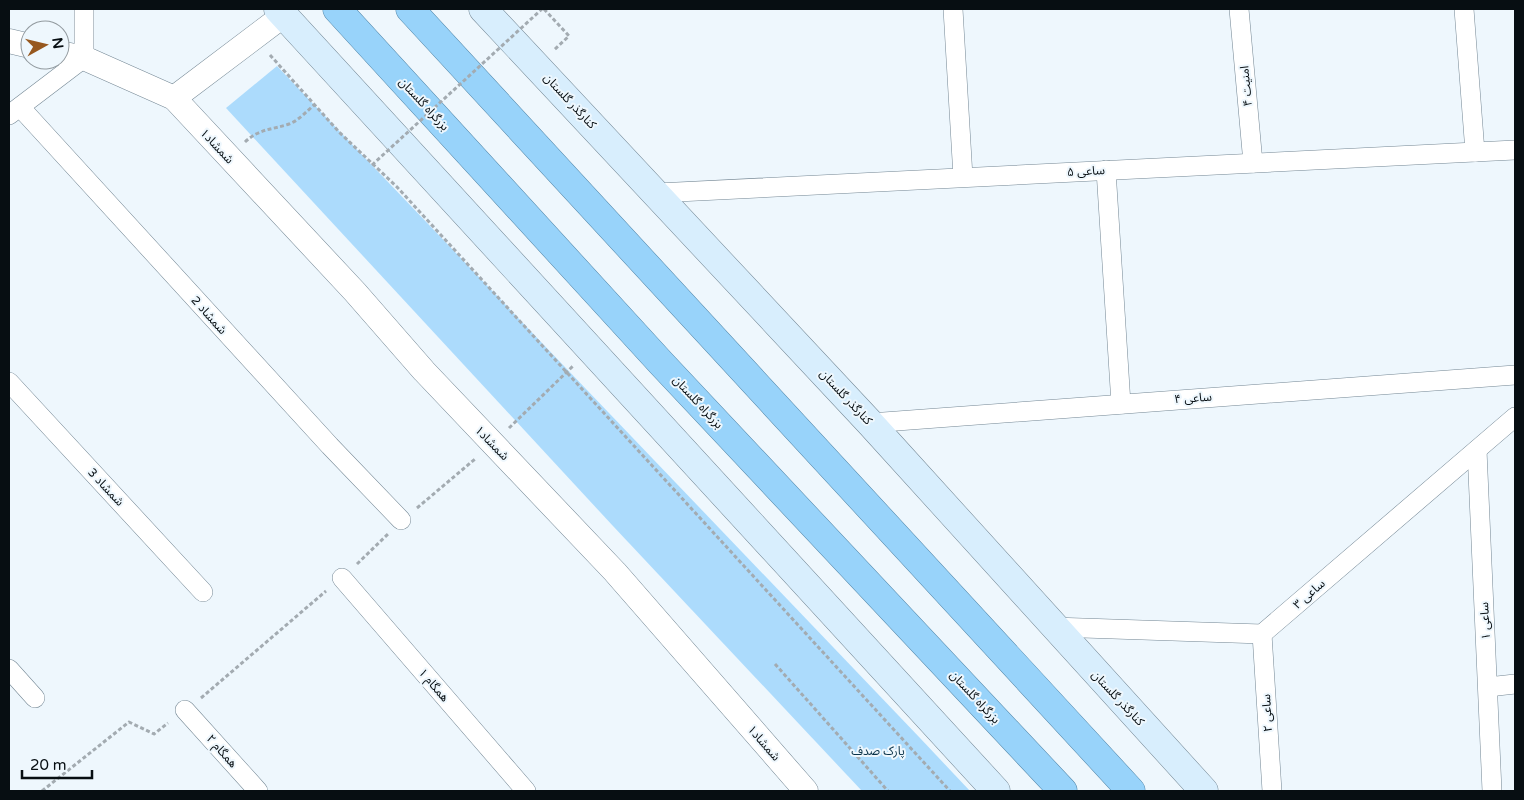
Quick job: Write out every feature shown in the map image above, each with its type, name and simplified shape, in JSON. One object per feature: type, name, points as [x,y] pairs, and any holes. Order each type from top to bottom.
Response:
[{"type":"highway","name":"بزرگراه گلستان","points":[[337,9],[661,363],[1063,791]]},
{"type":"highway","points":[[410,9],[1131,791]]},
{"type":"main road","name":"کنارگذر گلستان","points":[[483,9],[870,422],[1204,791]]},
{"type":"main road","points":[[281,12],[996,791]]},
{"type":"street","points":[[84,9],[84,58]]},
{"type":"street","points":[[953,9],[963,178]]},
{"type":"street","name":"امنیت ۴","points":[[1239,9],[1253,163]]},
{"type":"street","points":[[1464,9],[1475,152]]},
{"type":"street","points":[[70,55],[84,58],[174,98],[254,38],[281,12]]},
{"type":"street","points":[[14,111],[84,58]]},
{"type":"street","name":"شمشاد۱","points":[[174,98],[355,292],[424,371],[615,572],[806,791]]},
{"type":"street","name":"شمشاد 2","points":[[14,111],[401,520]]},
{"type":"street","name":"ساعی ۵","points":[[657,193],[1515,150]]},
{"type":"street","points":[[1106,170],[1121,404]]},
{"type":"street","name":"ساعی ۴","points":[[870,422],[1515,374]]},
{"type":"street","name":"شمشاد 3","points":[[9,382],[203,592]]},
{"type":"street","name":"ساعی ۳","points":[[1262,634],[1515,417]]},
{"type":"street","name":"ساعی ۱","points":[[1477,450],[1492,791]]},
{"type":"street","name":"همگام ۱","points":[[342,578],[526,791]]},
{"type":"street","points":[[1054,627],[1262,634]]},
{"type":"street","name":"ساعی ۲","points":[[1262,634],[1272,791]]},
{"type":"street","points":[[9,669],[35,698]]},
{"type":"street","points":[[1488,687],[1515,684]]},
{"type":"street","name":"همگام ۲","points":[[185,710],[258,791]]},
{"type":"path","points":[[372,165],[543,9],[569,36]]},
{"type":"path","points":[[254,38],[314,105],[396,187],[950,791]]},
{"type":"path","points":[[228,157],[252,136],[276,126],[289,124],[314,105]]},
{"type":"path","points":[[42,791],[129,722],[154,734],[218,685],[342,578],[401,520],[492,444],[592,350]]},
{"type":"path","points":[[775,664],[888,791]]},
{"type":"green space","name":"پارک صدف","points":[[277,66],[970,791],[862,791],[613,526],[226,108]]}]
